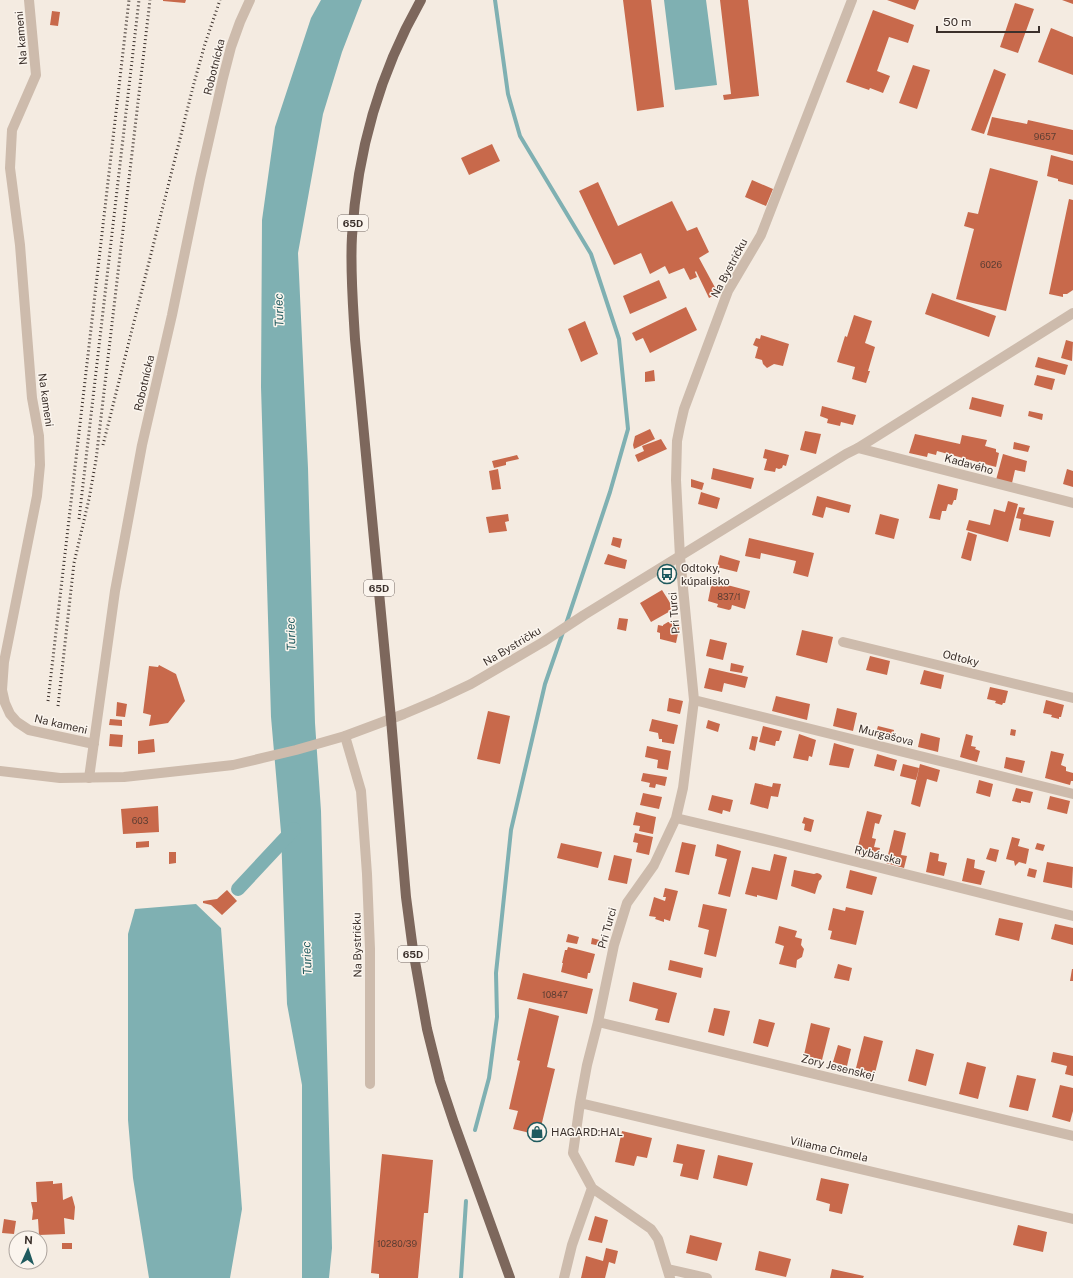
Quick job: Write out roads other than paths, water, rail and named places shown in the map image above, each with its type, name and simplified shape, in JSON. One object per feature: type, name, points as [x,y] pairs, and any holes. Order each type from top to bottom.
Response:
[{"type":"main road","name":"65D","points":[[421,0],[396,50],[377,98],[364,145],[359,173],[352,237],[351,279],[355,339],[391,719],[406,897],[413,950],[427,1029],[440,1082],[510,1278]]},
{"type":"street","name":"Na kameni","points":[[29,0],[36,75],[12,130],[10,168],[20,245],[32,398],[39,436],[40,465],[38,496],[4,662],[2,690],[5,703],[10,714],[17,722],[29,730],[94,744]]},
{"type":"street","name":"Robotnícka","points":[[89,778],[114,591],[142,445],[172,315],[200,179],[223,78],[231,47],[250,0]]},
{"type":"street","name":"Na Bystričku","points":[[680,557],[676,480],[677,441],[684,409],[728,292],[761,234],[852,0]]},
{"type":"street","name":"Na Bystričku","points":[[0,771],[60,778],[89,778],[156,774],[226,766],[258,760],[333,740],[391,719],[437,700],[471,684],[543,642],[584,615],[858,448],[1073,313]]},
{"type":"street","name":"Kadavého","points":[[858,448],[1073,503]]},
{"type":"street","name":"Pri Turci","points":[[669,1273],[658,1239],[651,1229],[592,1188],[573,1153],[587,1065],[598,1022],[614,945],[627,903],[654,865],[676,818],[683,788],[694,700],[680,557]]},
{"type":"street","name":"Odtoky","points":[[843,642],[1073,698]]},
{"type":"street","name":"Murgašova","points":[[694,700],[1073,794]]},
{"type":"street","name":"Na Bystričku","points":[[345,736],[361,791],[367,874],[370,949],[370,1084]]},
{"type":"street","name":"Rybárska","points":[[676,818],[781,842],[1073,916]]},
{"type":"street","name":"Zory Jesenskej","points":[[598,1022],[1073,1136]]},
{"type":"street","name":"Viliama Chmela","points":[[580,1103],[1073,1219]]},
{"type":"street","points":[[564,1278],[572,1245],[592,1188]]},
{"type":"street","points":[[669,1273],[707,1278]]},
{"type":"water","name":"Turiec","points":[[321,0],[362,0],[342,52],[323,114],[298,253],[308,468],[315,723],[321,811],[332,1248],[329,1278],[302,1278],[302,1085],[287,1004],[281,832],[271,717],[261,387],[262,220],[275,127],[311,18]]},
{"type":"water","points":[[664,0],[706,0],[717,85],[675,90]]},
{"type":"water","points":[[196,904],[221,928],[242,1209],[230,1278],[149,1278],[133,1178],[128,1120],[128,934],[135,909]]},
{"type":"waterway","points":[[495,0],[508,94],[520,136],[591,254],[619,339],[628,429],[610,492],[566,624]]},
{"type":"waterway","points":[[475,1130],[489,1078],[497,1017],[496,973],[511,830],[545,684],[563,632]]},
{"type":"waterway","points":[[238,889],[294,829]]},
{"type":"waterway","points":[[461,1278],[466,1201]]},
{"type":"railway","points":[[48,701],[129,0]]},
{"type":"railway","points":[[79,519],[139,0]]},
{"type":"railway","points":[[58,706],[74,563],[89,499],[96,460],[150,0]]},
{"type":"railway","points":[[103,445],[194,83],[220,0]]},
{"type":"place","name":"Odtoky, kúpalisko","points":[[667,574]]},
{"type":"place","name":"HAGARD:HAL","points":[[537,1132]]}]
